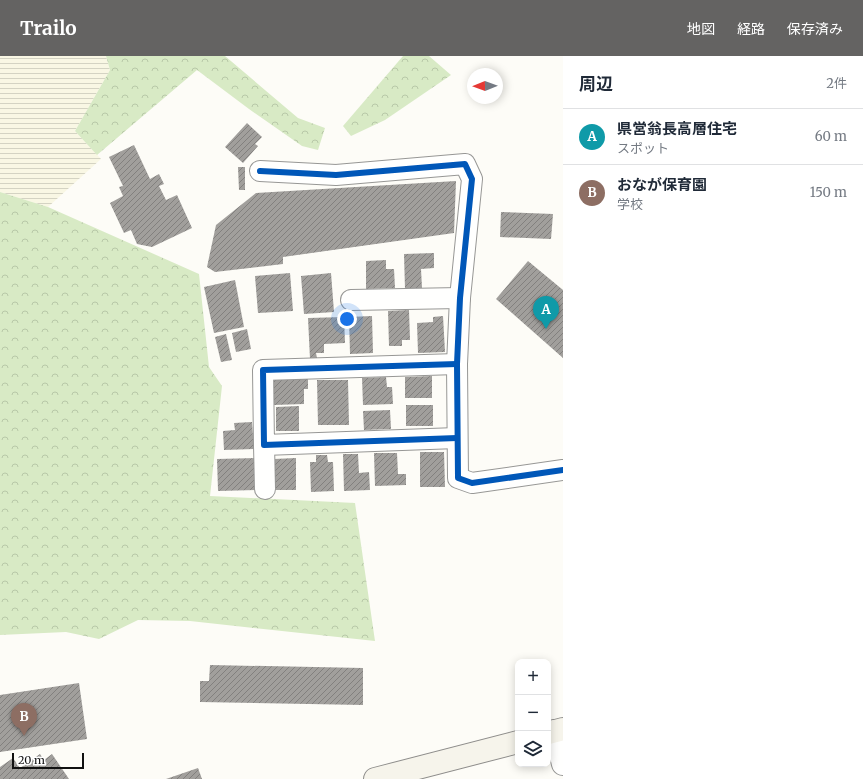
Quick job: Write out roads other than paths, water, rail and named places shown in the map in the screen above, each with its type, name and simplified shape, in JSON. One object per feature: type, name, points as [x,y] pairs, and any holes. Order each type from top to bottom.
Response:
[{"type":"main road","points":[[375,779],[515,743]]},
{"type":"street","points":[[260,171],[336,175],[465,164],[472,179],[460,298],[457,364],[458,478],[472,483],[563,470]]},
{"type":"street","points":[[351,300],[460,298]]},
{"type":"street","points":[[265,489],[263,370],[457,364]]},
{"type":"street","points":[[264,445],[457,438]]},
{"type":"street","points":[[555,731],[563,764]]},
{"type":"place","name":"県営翁長高層住宅","points":[[546,329]]},
{"type":"place","name":"おなが保育園","points":[[24,736]]}]
